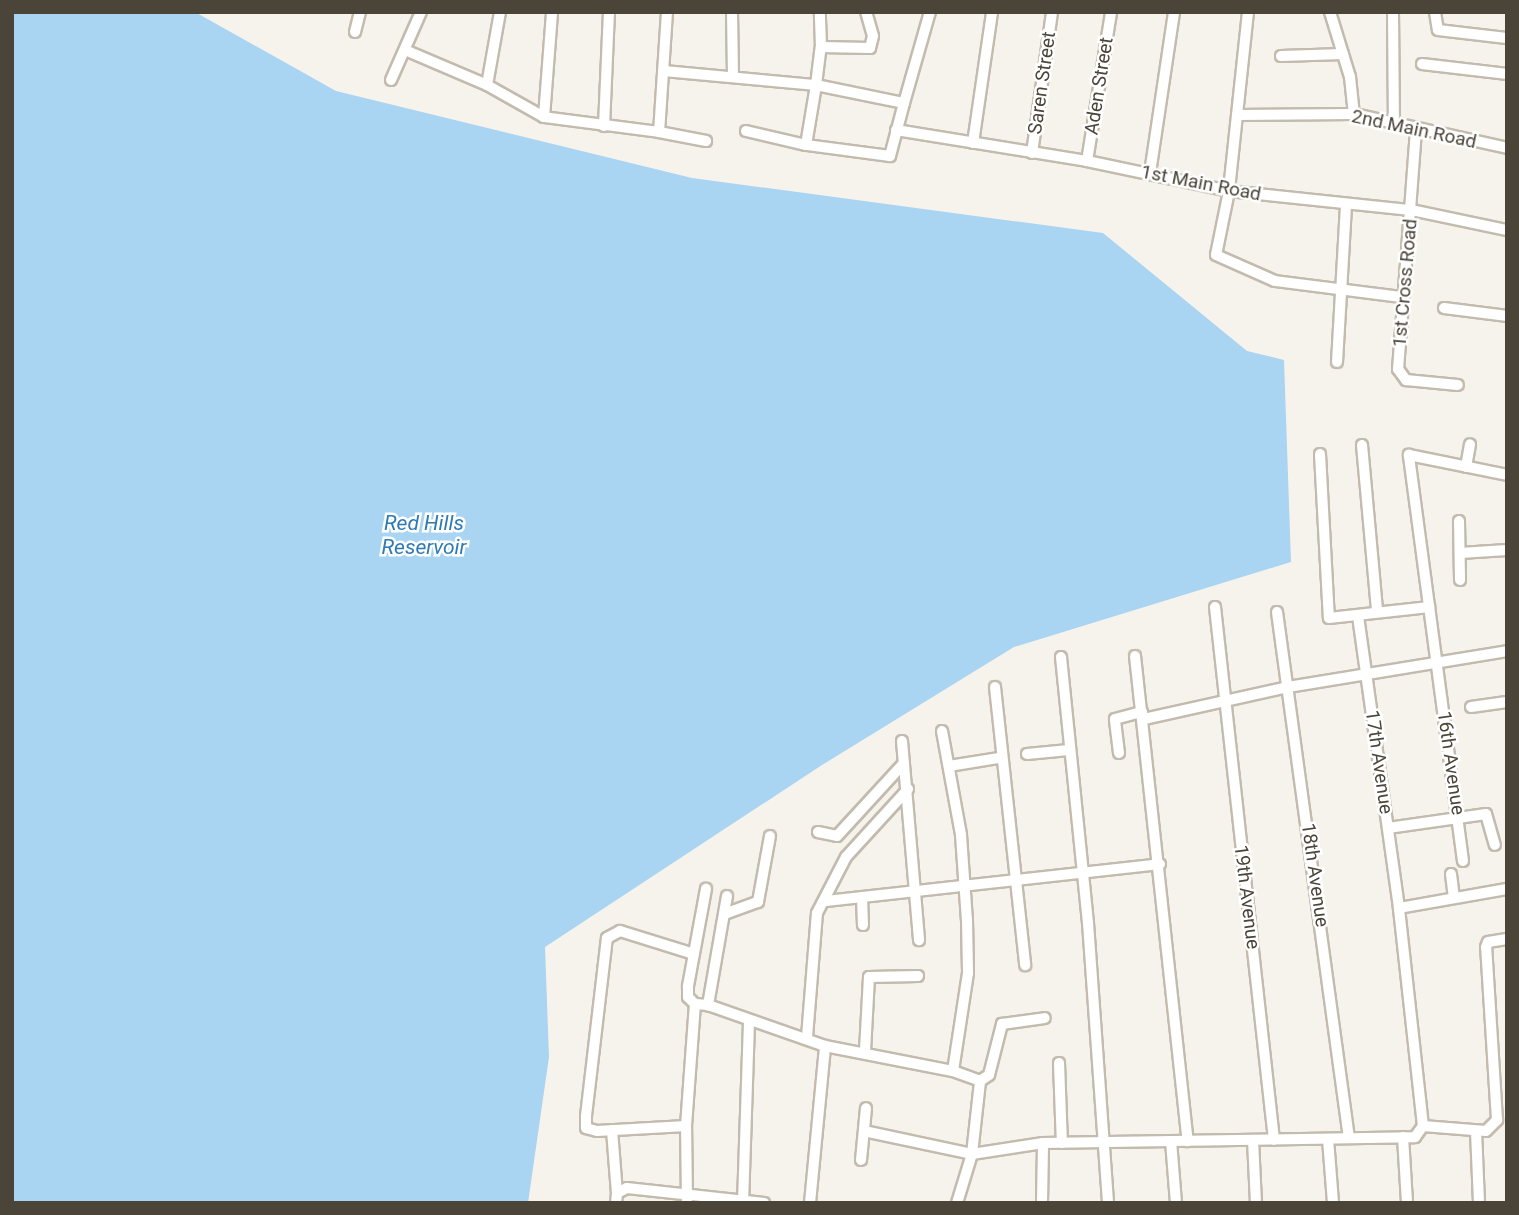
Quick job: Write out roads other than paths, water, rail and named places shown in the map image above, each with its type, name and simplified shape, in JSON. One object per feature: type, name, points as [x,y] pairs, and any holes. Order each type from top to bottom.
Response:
[{"type":"street","points":[[355,33],[360,12]]},
{"type":"street","points":[[391,80],[421,12]]},
{"type":"street","points":[[487,85],[500,12]]},
{"type":"street","points":[[544,117],[552,12]]},
{"type":"street","points":[[604,125],[609,12]]},
{"type":"street","points":[[659,132],[667,12]]},
{"type":"street","points":[[732,12],[733,74]]},
{"type":"street","points":[[806,145],[821,47],[820,12]]},
{"type":"street","points":[[821,47],[870,48],[873,36],[866,12]]},
{"type":"street","points":[[746,131],[806,145],[887,158],[930,12]]},
{"type":"street","points":[[973,144],[992,12]]},
{"type":"street","name":"Saren Street","points":[[1032,153],[1052,12]]},
{"type":"street","name":"Aden Street","points":[[1087,161],[1111,12]]},
{"type":"street","points":[[1150,173],[1174,12]]},
{"type":"street","points":[[1248,12],[1229,191],[1216,247],[1222,261],[1275,281],[1402,297]]},
{"type":"street","points":[[1330,12],[1343,54],[1354,114]]},
{"type":"street","points":[[1393,12],[1394,125]]},
{"type":"street","points":[[1435,12],[1438,30],[1507,38]]},
{"type":"street","points":[[405,50],[487,85],[544,117],[706,141]]},
{"type":"street","points":[[1281,56],[1343,54]]},
{"type":"street","points":[[1422,64],[1507,74]]},
{"type":"street","points":[[664,71],[733,74],[816,85],[904,103]]},
{"type":"street","name":"2nd Main Road","points":[[1237,115],[1354,114],[1416,130],[1507,148]]},
{"type":"street","name":"1st Main Road","points":[[896,130],[1087,161],[1229,191],[1411,210],[1507,230]]},
{"type":"street","name":"1st Cross Road","points":[[1416,130],[1402,297],[1400,376],[1406,380],[1458,385]]},
{"type":"street","points":[[1337,362],[1346,204]]},
{"type":"street","points":[[1444,308],[1507,316]]},
{"type":"street","points":[[1470,444],[1466,467],[1507,474]]},
{"type":"street","points":[[1362,445],[1377,611]]},
{"type":"street","points":[[1320,454],[1329,618],[1429,607]]},
{"type":"street","name":"16th Avenue","points":[[1463,861],[1409,454],[1466,467]]},
{"type":"street","points":[[1459,521],[1460,580]]},
{"type":"street","points":[[1460,553],[1507,550]]},
{"type":"street","name":"19th Avenue","points":[[1215,607],[1274,1140]]},
{"type":"street","name":"18th Avenue","points":[[1277,612],[1349,1138]]},
{"type":"street","name":"17th Avenue","points":[[1358,616],[1399,908],[1423,1126]]},
{"type":"street","points":[[1118,753],[1115,719],[1507,651]]},
{"type":"street","points":[[1135,656],[1160,863],[1188,1141]]},
{"type":"street","points":[[1061,657],[1082,871],[1108,1203]]},
{"type":"street","points":[[995,687],[999,758],[1012,879],[1025,965]]},
{"type":"street","points":[[1471,707],[1507,702]]},
{"type":"street","points":[[942,731],[961,835],[968,973],[953,1071]]},
{"type":"street","points":[[902,741],[919,940]]},
{"type":"street","points":[[1027,754],[1069,750]]},
{"type":"street","points":[[949,766],[999,758]]},
{"type":"street","points":[[818,832],[837,836],[904,763]]},
{"type":"street","points":[[807,1037],[817,913],[826,901],[846,857],[908,789]]},
{"type":"street","points":[[1388,828],[1458,817],[1490,816],[1495,845]]},
{"type":"street","points":[[727,913],[758,902],[770,836]]},
{"type":"street","points":[[826,901],[1160,863]]},
{"type":"street","points":[[1451,874],[1454,898]]},
{"type":"street","points":[[706,889],[688,986],[688,997],[695,1003],[708,1005],[749,1023],[807,1037],[825,1046],[866,1051],[953,1071],[979,1081]]},
{"type":"street","points":[[1399,908],[1507,889]]},
{"type":"street","points":[[708,1005],[727,913],[727,896]]},
{"type":"street","points":[[862,897],[863,925]]},
{"type":"street","points":[[686,1126],[612,1130],[586,1128],[586,1116],[607,937],[620,930],[694,954]]},
{"type":"street","points":[[864,1131],[972,1154],[1044,1143],[1415,1137],[1423,1126],[1476,1131],[1493,1126],[1498,1110],[1486,947],[1488,942],[1507,939]]},
{"type":"street","points":[[866,1051],[869,977],[918,976]]},
{"type":"street","points":[[688,1197],[686,1126],[695,1003]]},
{"type":"street","points":[[979,1081],[989,1075],[1002,1024],[1045,1018]]},
{"type":"street","points":[[743,1201],[749,1023]]},
{"type":"street","points":[[810,1203],[825,1046]]},
{"type":"street","points":[[1059,1063],[1062,1143]]},
{"type":"street","points":[[957,1203],[972,1154],[979,1081]]},
{"type":"street","points":[[861,1160],[866,1108]]},
{"type":"street","points":[[612,1130],[616,1198]]},
{"type":"street","points":[[1476,1131],[1479,1203]]},
{"type":"street","points":[[1403,1137],[1408,1203]]},
{"type":"street","points":[[1328,1139],[1333,1203]]},
{"type":"street","points":[[1253,1140],[1256,1203]]},
{"type":"street","points":[[1171,1141],[1176,1203]]},
{"type":"street","points":[[1042,1203],[1044,1143]]},
{"type":"street","points":[[616,1198],[627,1188],[688,1197],[764,1203]]},
{"type":"water","name":"Red Hills Reservoir","points":[[12,12],[195,12],[336,91],[692,178],[1103,233],[1247,351],[1284,360],[1291,562],[1014,647],[822,765],[545,947],[549,1057],[528,1203],[12,1203]]}]
